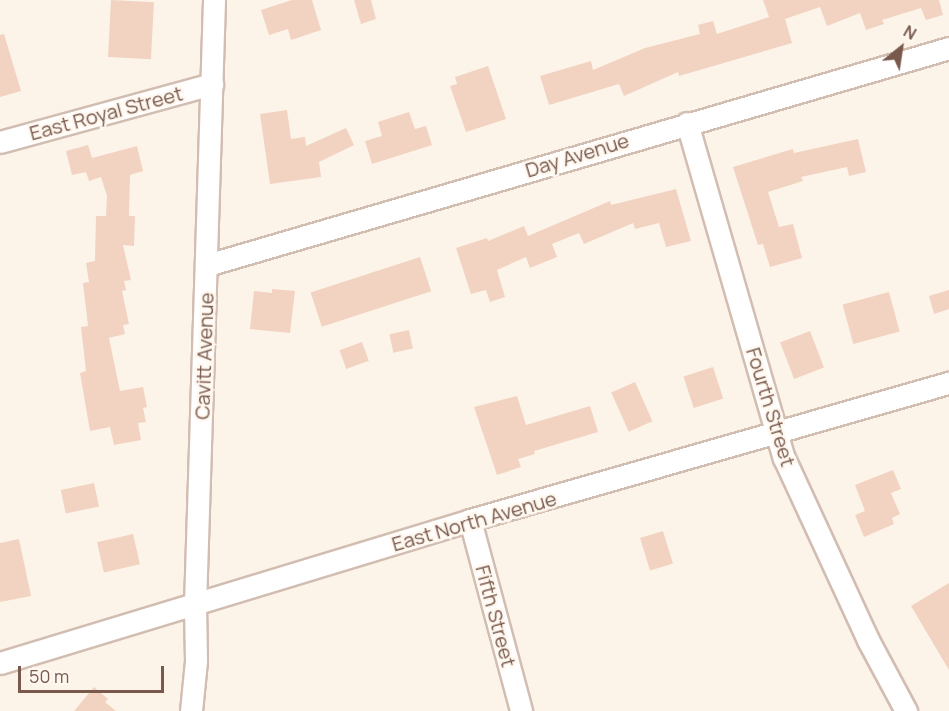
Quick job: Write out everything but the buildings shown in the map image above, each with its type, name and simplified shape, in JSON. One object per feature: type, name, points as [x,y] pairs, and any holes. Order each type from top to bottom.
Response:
[{"type":"street","name":"Cavitt Avenue","points":[[191,711],[196,661],[195,605],[214,0]]},
{"type":"street","name":"Day Avenue","points":[[207,265],[949,48]]},
{"type":"street","name":"East Royal Street","points":[[0,142],[212,84]]},
{"type":"street","name":"Fourth Street","points":[[687,123],[784,458],[868,640],[906,711]]},
{"type":"street","name":"East North Avenue","points":[[0,663],[470,520],[949,383]]},
{"type":"street","name":"Fifth Street","points":[[470,520],[521,711]]}]
